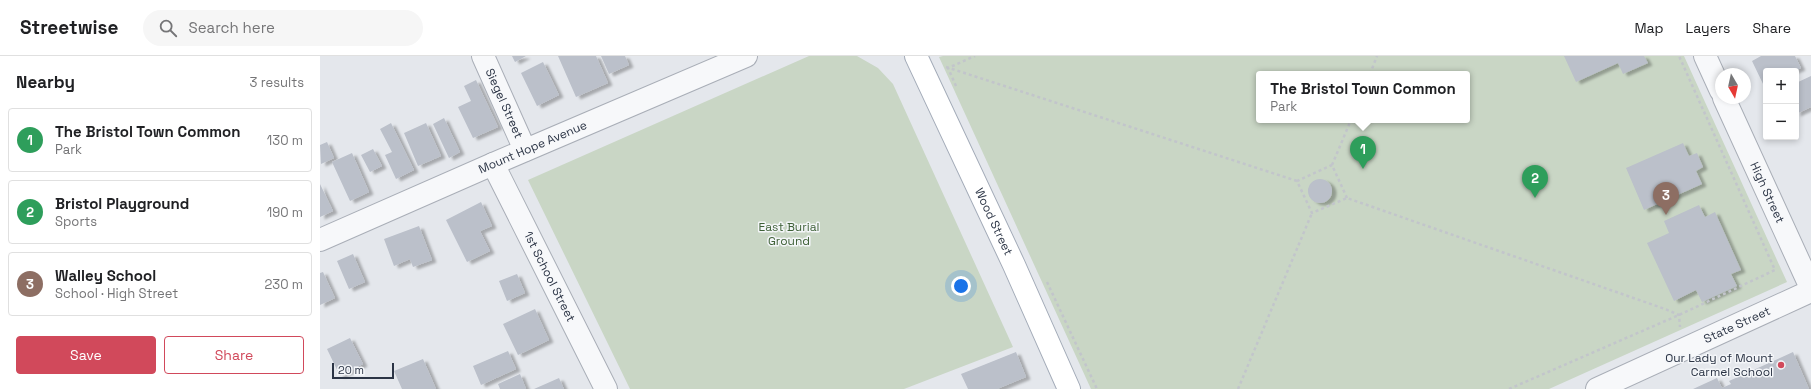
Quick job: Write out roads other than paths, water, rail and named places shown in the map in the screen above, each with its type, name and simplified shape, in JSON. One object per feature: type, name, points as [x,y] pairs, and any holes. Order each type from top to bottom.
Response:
[{"type":"main road","name":"Wood Street","points":[[916,56],[1014,265],[1069,389]]},
{"type":"street","name":"Siegel Street","points":[[483,56],[525,150]]},
{"type":"street","name":"Mount Hope Avenue","points":[[320,240],[525,150],[746,56]]},
{"type":"street","points":[[1705,56],[1715,78]]},
{"type":"street","name":"High Street","points":[[1727,104],[1811,288]]},
{"type":"street","name":"1st School Street","points":[[493,164],[606,389]]},
{"type":"street","name":"State Street","points":[[1597,389],[1636,381],[1681,351],[1811,291]]},
{"type":"place","name":"The Bristol Town Common","points":[[1363,169]]},
{"type":"place","name":"Bristol Playground","points":[[1535,198]]},
{"type":"place","name":"Walley School","points":[[1666,215]]},
{"type":"place","name":"Our Lady of Mount Carmel School","points":[[1781,365]]},
{"type":"park label","name":"East Burial Ground","points":[[789,234]]}]
